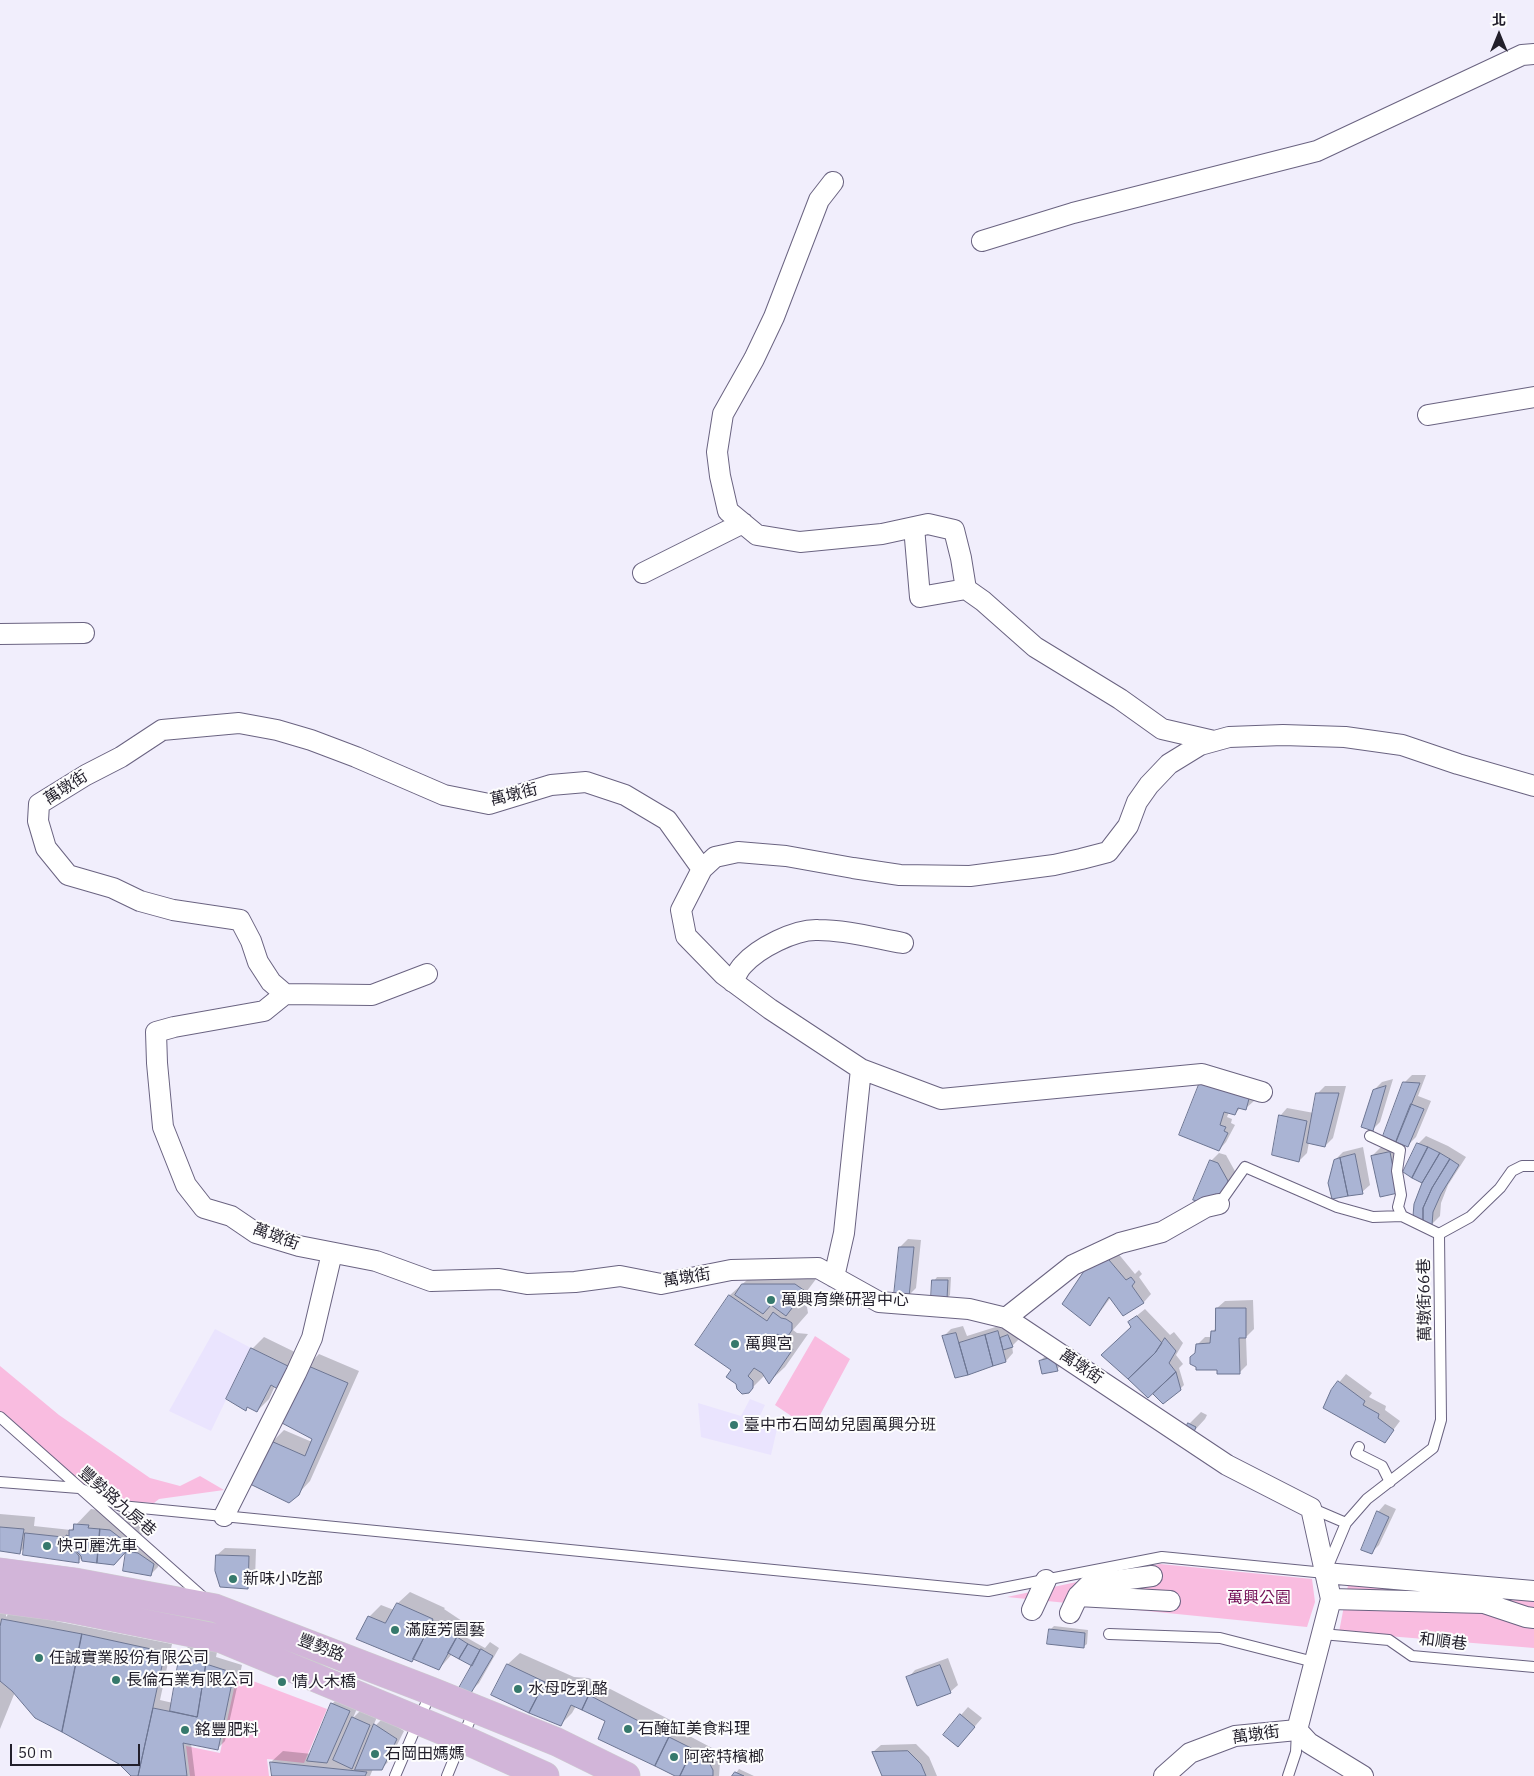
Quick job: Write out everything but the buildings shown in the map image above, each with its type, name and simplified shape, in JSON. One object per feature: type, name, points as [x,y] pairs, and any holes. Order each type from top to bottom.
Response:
[{"type":"main road","name":"豐勢路","points":[[0,1572],[76,1582],[215,1608],[431,1691],[557,1742],[626,1776]]},
{"type":"main road","name":"豐勢路","points":[[0,1599],[67,1608],[222,1638],[463,1739],[545,1776]]},
{"type":"street","points":[[982,241],[1073,213],[1317,151],[1522,55],[1534,54]]},
{"type":"street","points":[[833,182],[818,200],[774,317],[723,414],[716,452],[728,511],[757,535],[800,542],[882,534],[928,524],[954,530],[966,589]]},
{"type":"street","points":[[1428,415],[1534,397]]},
{"type":"street","points":[[643,573],[743,523]]},
{"type":"street","points":[[914,527],[920,597],[966,589],[983,601],[1035,647],[1120,699],[1162,729],[1214,741]]},
{"type":"street","points":[[0,634],[84,633]]},
{"type":"street","name":"萬墩街","points":[[702,869],[667,820],[624,795],[586,782],[551,786],[489,804],[444,795],[374,764],[311,740],[277,730],[239,723],[162,730],[40,804],[38,821],[46,848],[68,875],[113,888],[140,901],[173,910],[240,920],[251,941],[258,962],[270,982],[285,994],[264,1011],[156,1032],[163,1127],[186,1185],[204,1208],[231,1216],[256,1233],[299,1246],[376,1261],[431,1281],[499,1279],[527,1284],[575,1282],[620,1276],[661,1284],[731,1270],[818,1268],[880,1302],[969,1309],[1006,1318],[1227,1465],[1311,1508],[1331,1599],[1297,1730],[1235,1736],[1190,1753],[1164,1776]]},
{"type":"street","points":[[1262,1092],[1202,1074],[941,1098],[861,1069],[770,1009],[724,975],[686,936],[681,910],[702,869],[716,858],[738,852],[786,856],[853,868],[910,875],[970,876],[1054,865],[1108,852],[1128,826],[1137,802],[1149,785],[1169,764],[1200,745],[1229,738],[1283,735],[1345,737],[1402,745],[1458,764],[1534,786]]},
{"type":"street","points":[[733,982],[742,965],[767,945],[789,936],[817,930],[903,943]]},
{"type":"street","points":[[285,994],[372,995],[427,974]]},
{"type":"street","points":[[834,1277],[844,1233],[861,1069]]},
{"type":"street","points":[[1006,1318],[1073,1265],[1120,1243],[1162,1232],[1206,1207],[1219,1204]]},
{"type":"street","points":[[224,1516],[312,1338],[332,1253]]},
{"type":"street","points":[[1326,1573],[1534,1591]]},
{"type":"street","points":[[1152,1576],[1090,1584],[1074,1605],[1170,1601]]},
{"type":"street","points":[[1032,1610],[1046,1580]]},
{"type":"street","points":[[1331,1599],[1484,1603],[1526,1618],[1534,1618]]},
{"type":"street","points":[[1297,1730],[1309,1743],[1363,1776]]},
{"type":"lane","points":[[1370,1136],[1400,1150],[1397,1171],[1401,1195],[1398,1207],[1402,1216]]},
{"type":"lane","points":[[1219,1204],[1245,1167],[1337,1207],[1373,1217],[1402,1216],[1439,1234],[1470,1217],[1500,1188],[1512,1170],[1522,1166],[1534,1166]]},
{"type":"lane","name":"萬墩街66巷","points":[[1326,1573],[1346,1523],[1366,1499],[1433,1448],[1441,1420],[1439,1234]]},
{"type":"lane","name":"豐勢路九房巷","points":[[0,1417],[215,1608]]},
{"type":"lane","points":[[1359,1447],[1356,1453],[1382,1466],[1390,1482]]},
{"type":"lane","points":[[0,1482],[79,1488],[121,1506],[988,1591],[1162,1557],[1326,1573]]},
{"type":"lane","points":[[1311,1508],[1346,1523]]},
{"type":"lane","points":[[1110,1634],[1220,1638],[1314,1662]]},
{"type":"lane","name":"和順巷","points":[[1322,1634],[1388,1640],[1412,1656],[1534,1666]]},
{"type":"lane","points":[[395,1776],[431,1691]]},
{"type":"lane","points":[[447,1776],[475,1709]]},
{"type":"lane","points":[[1288,1776],[1296,1752],[1297,1730]]},
{"type":"shaded area","points":[[215,1329],[251,1348],[211,1431],[169,1411]]},
{"type":"shaded area","name":"臺中市石岡幼兒園萬興分班","points":[[750,1399],[765,1405],[757,1422],[777,1429],[771,1455],[701,1437],[698,1403],[741,1416]]},
{"type":"green space","points":[[815,1336],[850,1359],[812,1430],[775,1405]]},
{"type":"green space","points":[[0,1366],[59,1415],[150,1478],[180,1486],[200,1476],[224,1490],[159,1499],[154,1503],[122,1501],[79,1482],[0,1411]]},
{"type":"green space","name":"萬興公園","points":[[1160,1564],[1312,1579],[1315,1602],[1307,1627],[1007,1597]]},
{"type":"green space","points":[[1348,1585],[1534,1597],[1534,1648],[1339,1632]]},
{"type":"green space","points":[[237,1675],[327,1709],[304,1763],[267,1759],[269,1776],[190,1776],[186,1746],[220,1753]]},
{"type":"place","name":"萬興育樂研習中心","points":[[771,1300]]},
{"type":"place","name":"萬興宮","points":[[735,1344]]},
{"type":"place","name":"臺中市石岡幼兒園萬興分班","points":[[734,1425]]},
{"type":"place","name":"快可麗洗車","points":[[47,1546]]},
{"type":"place","name":"新味小吃部","points":[[233,1579]]},
{"type":"place","name":"滿庭芳園藝","points":[[395,1630]]},
{"type":"place","name":"任誠實業股份有限公司","points":[[39,1658]]},
{"type":"place","name":"長倫石業有限公司","points":[[116,1680]]},
{"type":"place","name":"情人木橋","points":[[282,1682]]},
{"type":"place","name":"水母吃乳酪","points":[[518,1689]]},
{"type":"place","name":"石醃缸美食料理","points":[[628,1729]]},
{"type":"place","name":"銘豐肥料","points":[[185,1730]]},
{"type":"place","name":"石岡田媽媽","points":[[375,1754]]},
{"type":"place","name":"阿密特檳榔","points":[[674,1757]]}]
